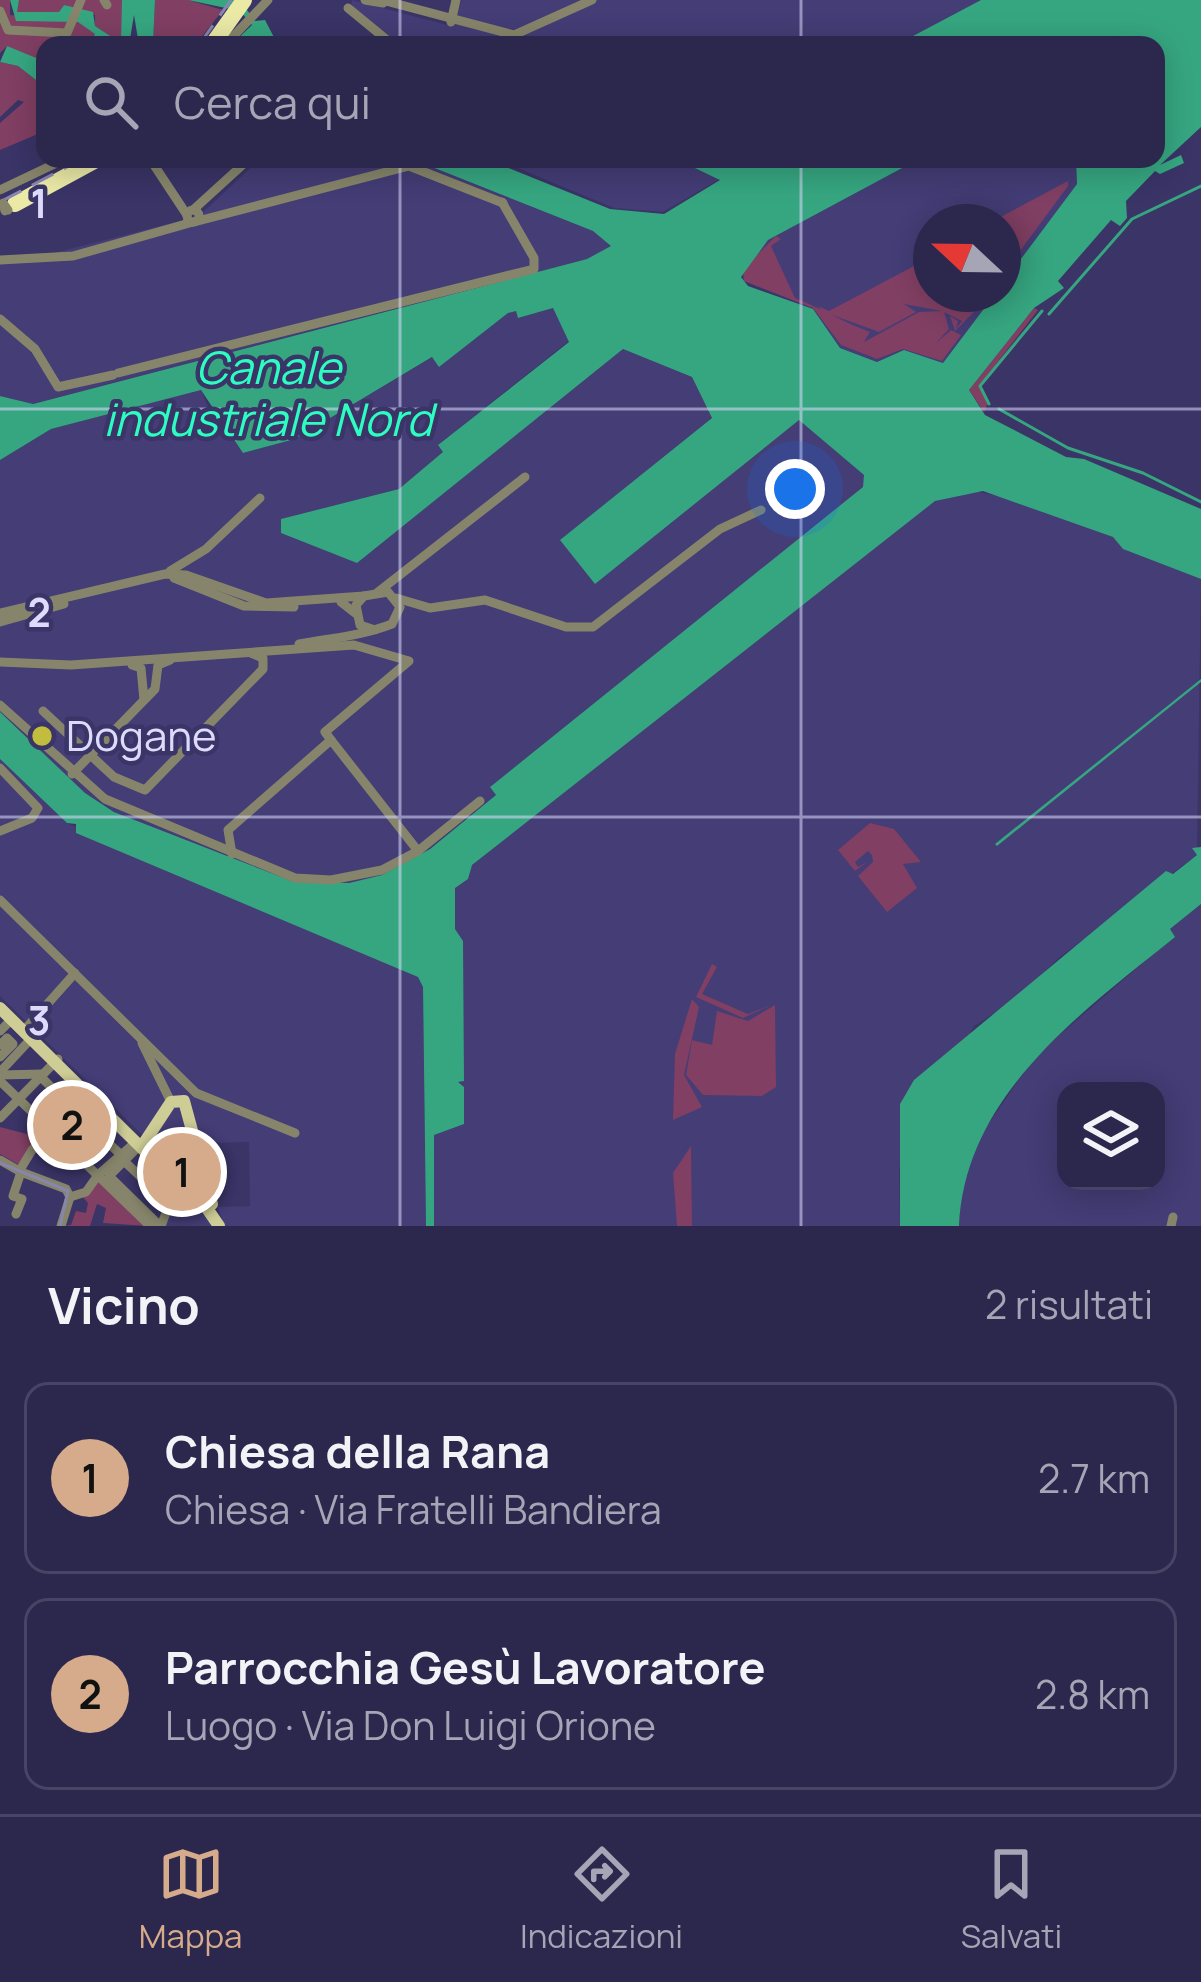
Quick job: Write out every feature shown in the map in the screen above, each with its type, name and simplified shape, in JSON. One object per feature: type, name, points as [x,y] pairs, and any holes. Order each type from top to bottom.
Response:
[{"type":"highway","points":[[218,36],[241,12]]},
{"type":"highway","points":[[4,205],[77,168]]},
{"type":"highway","points":[[4,205],[64,182],[83,168]]},
{"type":"main road","points":[[2,1016],[140,1141]]},
{"type":"main road","points":[[2,1016],[140,1141],[217,1221]]},
{"type":"main road","points":[[140,1141],[181,1107],[217,1221]]},
{"type":"street","points":[[241,12],[268,0]]},
{"type":"street","points":[[451,22],[456,0]]},
{"type":"street","points":[[381,1],[451,22],[521,34],[592,0]]},
{"type":"street","points":[[0,11],[4,27],[18,32],[67,33],[80,3]]},
{"type":"street","points":[[344,5],[382,36]]},
{"type":"street","points":[[4,205],[52,168]]},
{"type":"street","points":[[156,168],[194,214]]},
{"type":"street","points":[[0,260],[73,256],[179,228],[240,168]]},
{"type":"street","points":[[194,214],[401,168]]},
{"type":"street","points":[[0,319],[34,349],[58,387],[534,269],[530,249],[503,203],[415,168]]},
{"type":"street","points":[[167,575],[262,602],[364,596],[402,577],[525,477]]},
{"type":"street","points":[[0,618],[167,575],[206,549],[260,498]]},
{"type":"street","points":[[283,648],[375,630],[422,608],[484,600],[566,627],[593,627],[720,529],[761,510]]},
{"type":"street","points":[[167,575],[256,609],[348,603],[362,627],[375,630]]},
{"type":"street","points":[[397,620],[392,588],[402,577]]},
{"type":"street","points":[[377,592],[422,608]]},
{"type":"street","points":[[355,613],[364,596]]},
{"type":"street","points":[[0,618],[59,603]]},
{"type":"street","points":[[0,664],[34,668],[358,645],[409,661],[325,732],[418,851]]},
{"type":"street","points":[[44,711],[118,780],[147,789],[265,663],[246,651]]},
{"type":"street","points":[[72,774],[157,685],[158,665],[178,656]]},
{"type":"street","points":[[121,661],[140,667],[143,700]]},
{"type":"street","points":[[0,664],[71,665]]},
{"type":"street","points":[[0,705],[72,774],[116,806],[285,875],[331,880],[382,870],[418,851],[480,801]]},
{"type":"street","points":[[232,854],[228,830],[331,740]]},
{"type":"street","points":[[0,768],[38,805],[32,818],[0,831]]},
{"type":"street","points":[[0,900],[136,1034],[181,1107],[295,1133]]},
{"type":"street","points":[[3,1078],[4,1053],[27,1035],[75,973]]},
{"type":"street","points":[[2,1016],[27,1035]]},
{"type":"street","points":[[136,1034],[181,1107]]},
{"type":"street","points":[[0,1118],[55,1062]]},
{"type":"street","points":[[42,1076],[164,1199],[173,1201]]},
{"type":"street","points":[[3,1078],[23,1092],[52,1130],[150,1226]]},
{"type":"street","points":[[3,1078],[23,1092]]},
{"type":"street","points":[[16,1214],[22,1199],[14,1196],[21,1172],[52,1130],[96,1102]]},
{"type":"street","points":[[68,1146],[79,1115],[96,1102]]},
{"type":"street","points":[[0,1160],[71,1194],[86,1192],[98,1175],[140,1141]]},
{"type":"street","points":[[121,1157],[109,1176],[160,1226],[173,1201],[177,1178]]},
{"type":"street","points":[[61,1226],[71,1194]]},
{"type":"shaded area","points":[[0,0],[10,0],[10,15],[78,21],[95,34],[36,36],[36,67],[7,46],[0,53]]},
{"type":"shaded area","points":[[19,0],[122,0],[122,36],[110,36],[95,26],[95,15],[64,5],[59,12],[16,12]]},
{"type":"shaded area","points":[[155,0],[188,0],[223,10],[202,36],[153,36]]},
{"type":"shaded area","points":[[352,0],[451,26],[462,0],[981,0],[913,36],[388,36],[351,7]]},
{"type":"shaded area","points":[[0,62],[18,66],[36,80],[36,135],[0,150],[0,123],[24,102],[18,100],[0,117]]},
{"type":"shaded area","points":[[250,168],[435,168],[593,231],[612,246],[587,259],[32,404],[0,396],[0,258],[34,258],[199,216]]},
{"type":"shaded area","points":[[518,168],[696,168],[720,179],[663,212],[614,208]]},
{"type":"shaded area","points":[[902,168],[1076,168],[1077,184],[1021,259],[1021,204],[913,204],[913,312],[981,312],[943,363],[904,350],[877,362],[840,348],[813,309],[743,281],[742,269],[768,240]]},
{"type":"shaded area","points":[[1069,168],[1068,186],[1021,250],[1021,206],[1068,181]]},
{"type":"shaded area","points":[[776,236],[781,239],[771,246],[795,298],[829,311],[913,267],[913,306],[904,304],[916,312],[879,332],[832,315],[870,332],[864,342],[919,312],[944,312],[949,329],[935,344],[951,330],[961,335],[942,361],[903,349],[877,359],[841,345],[813,308],[744,281],[743,269]]},
{"type":"shaded area","points":[[553,308],[569,341],[439,444],[444,452],[399,489],[282,519],[283,527],[357,562],[623,349],[692,377],[712,418],[560,540],[799,420],[864,475],[864,487],[491,786],[497,794],[429,849],[382,875],[349,883],[318,885],[271,877],[115,812],[85,793],[0,712],[0,460],[51,429],[201,390],[209,409],[244,453],[295,439],[433,357],[440,366],[508,313],[517,310],[519,318]]},
{"type":"shaded area","points":[[1034,308],[1038,310],[980,385],[988,403],[984,412],[969,390]]},
{"type":"shaded area","points":[[944,312],[974,312],[955,331],[950,316],[958,321],[956,329],[962,321]]},
{"type":"shaded area","points":[[969,490],[1009,498],[1113,537],[1123,549],[1201,579],[1197,855],[1060,957],[1011,1003],[974,1026],[899,1169],[900,1226],[434,1226],[434,1135],[463,1087],[458,1082],[463,1081],[463,941],[455,929],[455,887],[468,879],[471,866],[907,520],[935,501]]},
{"type":"shaded area","points":[[0,759],[67,823],[418,977],[423,987],[426,1226],[224,1226],[218,1207],[250,1206],[249,1142],[207,1143],[173,1165],[0,996]]},
{"type":"shaded area","points":[[870,823],[894,829],[921,862],[903,864],[917,888],[887,912],[858,876],[873,862],[872,855],[868,851],[855,862],[858,867],[867,862],[855,871],[838,850]]},
{"type":"shaded area","points":[[1201,904],[1201,1226],[959,1226],[961,1191],[978,1139],[1035,1056],[1174,936],[1169,930]]},
{"type":"shaded area","points":[[712,964],[717,967],[702,994],[748,1014],[771,1005],[743,1018],[696,997]]},
{"type":"shaded area","points":[[692,999],[699,1007],[684,1075],[702,1107],[673,1120],[675,1054]]},
{"type":"shaded area","points":[[775,1005],[776,1087],[762,1096],[703,1095],[686,1075],[692,1040],[712,1045],[717,1011],[748,1021]]},
{"type":"shaded area","points":[[40,1121],[50,1131],[21,1166],[0,1154],[0,1127],[27,1134]]},
{"type":"shaded area","points":[[691,1146],[692,1226],[677,1226],[673,1173]]},
{"type":"shaded area","points":[[98,1176],[148,1226],[103,1223],[106,1208],[97,1204],[90,1226],[63,1226],[71,1225],[76,1211],[86,1213],[88,1203],[81,1195]]},
{"type":"shaded area","points":[[185,1184],[216,1226],[162,1226]]},
{"type":"water","points":[[10,0],[19,0],[17,12],[59,12],[64,5],[93,12],[95,26],[110,36],[94,36],[78,22],[16,21]]},
{"type":"water","points":[[122,0],[155,0],[153,36],[138,36],[134,15],[130,36],[121,36]]},
{"type":"water","points":[[188,0],[240,0],[255,21],[265,20],[273,36],[240,36],[252,25],[240,11]]},
{"type":"water","points":[[981,0],[1201,0],[1201,127],[1165,160],[1165,36],[913,36]]},
{"type":"water","points":[[7,46],[36,58],[36,80],[18,66],[0,62]]},
{"type":"water","name":"Canale industriale Nord","points":[[1181,155],[1184,163],[1160,174],[1155,171],[1126,201],[1127,218],[1120,226],[1111,220],[1058,281],[1064,288],[1034,308],[969,390],[985,415],[1066,457],[1084,459],[1201,509],[1201,579],[1123,549],[1113,537],[983,491],[935,501],[472,865],[468,879],[455,888],[455,929],[463,941],[464,1081],[458,1082],[464,1087],[464,1124],[434,1135],[434,1226],[426,1226],[423,987],[418,977],[76,833],[76,824],[67,823],[0,759],[0,712],[85,793],[114,812],[294,882],[349,883],[382,875],[430,849],[496,795],[490,787],[863,487],[864,475],[799,420],[595,584],[560,540],[712,418],[692,377],[623,349],[357,563],[281,533],[281,519],[399,489],[443,452],[438,445],[569,342],[553,308],[518,318],[516,311],[508,313],[439,367],[432,357],[295,439],[243,453],[201,390],[51,429],[0,460],[0,396],[33,404],[587,259],[611,246],[593,231],[435,168],[508,168],[610,209],[664,214],[720,180],[695,168],[902,168],[768,240],[741,277],[748,286],[813,309],[840,348],[877,362],[904,350],[943,363],[981,312],[1021,312],[1021,259],[1077,184],[1076,168],[1165,168],[1165,163]]},
{"type":"water","points":[[1201,679],[997,846],[995,844]]},
{"type":"water","points":[[1201,847],[1201,904],[1170,929],[1175,937],[1067,1027],[1005,1097],[982,1136],[966,1179],[959,1226],[900,1226],[900,1104],[914,1080],[1166,871],[1173,874],[1197,855],[1192,848]]},
{"type":"waterway","points":[[1049,314],[1132,219],[1201,186]]},
{"type":"waterway","points":[[989,404],[980,386],[1042,311]]},
{"type":"waterway","points":[[999,409],[1068,448],[1143,473],[1201,502]]},
{"type":"tram line","points":[[0,1163],[68,1191],[60,1226]]},
{"type":"railway","points":[[205,36],[231,0]]},
{"type":"railway","points":[[0,202],[65,168]]},
{"type":"place","name":"Dogane","points":[[42,736]]},
{"type":"place","name":"Parrocchia Gesù Lavoratore","points":[[72,1125]]},
{"type":"place","name":"Chiesa della Rana","points":[[182,1172]]}]
